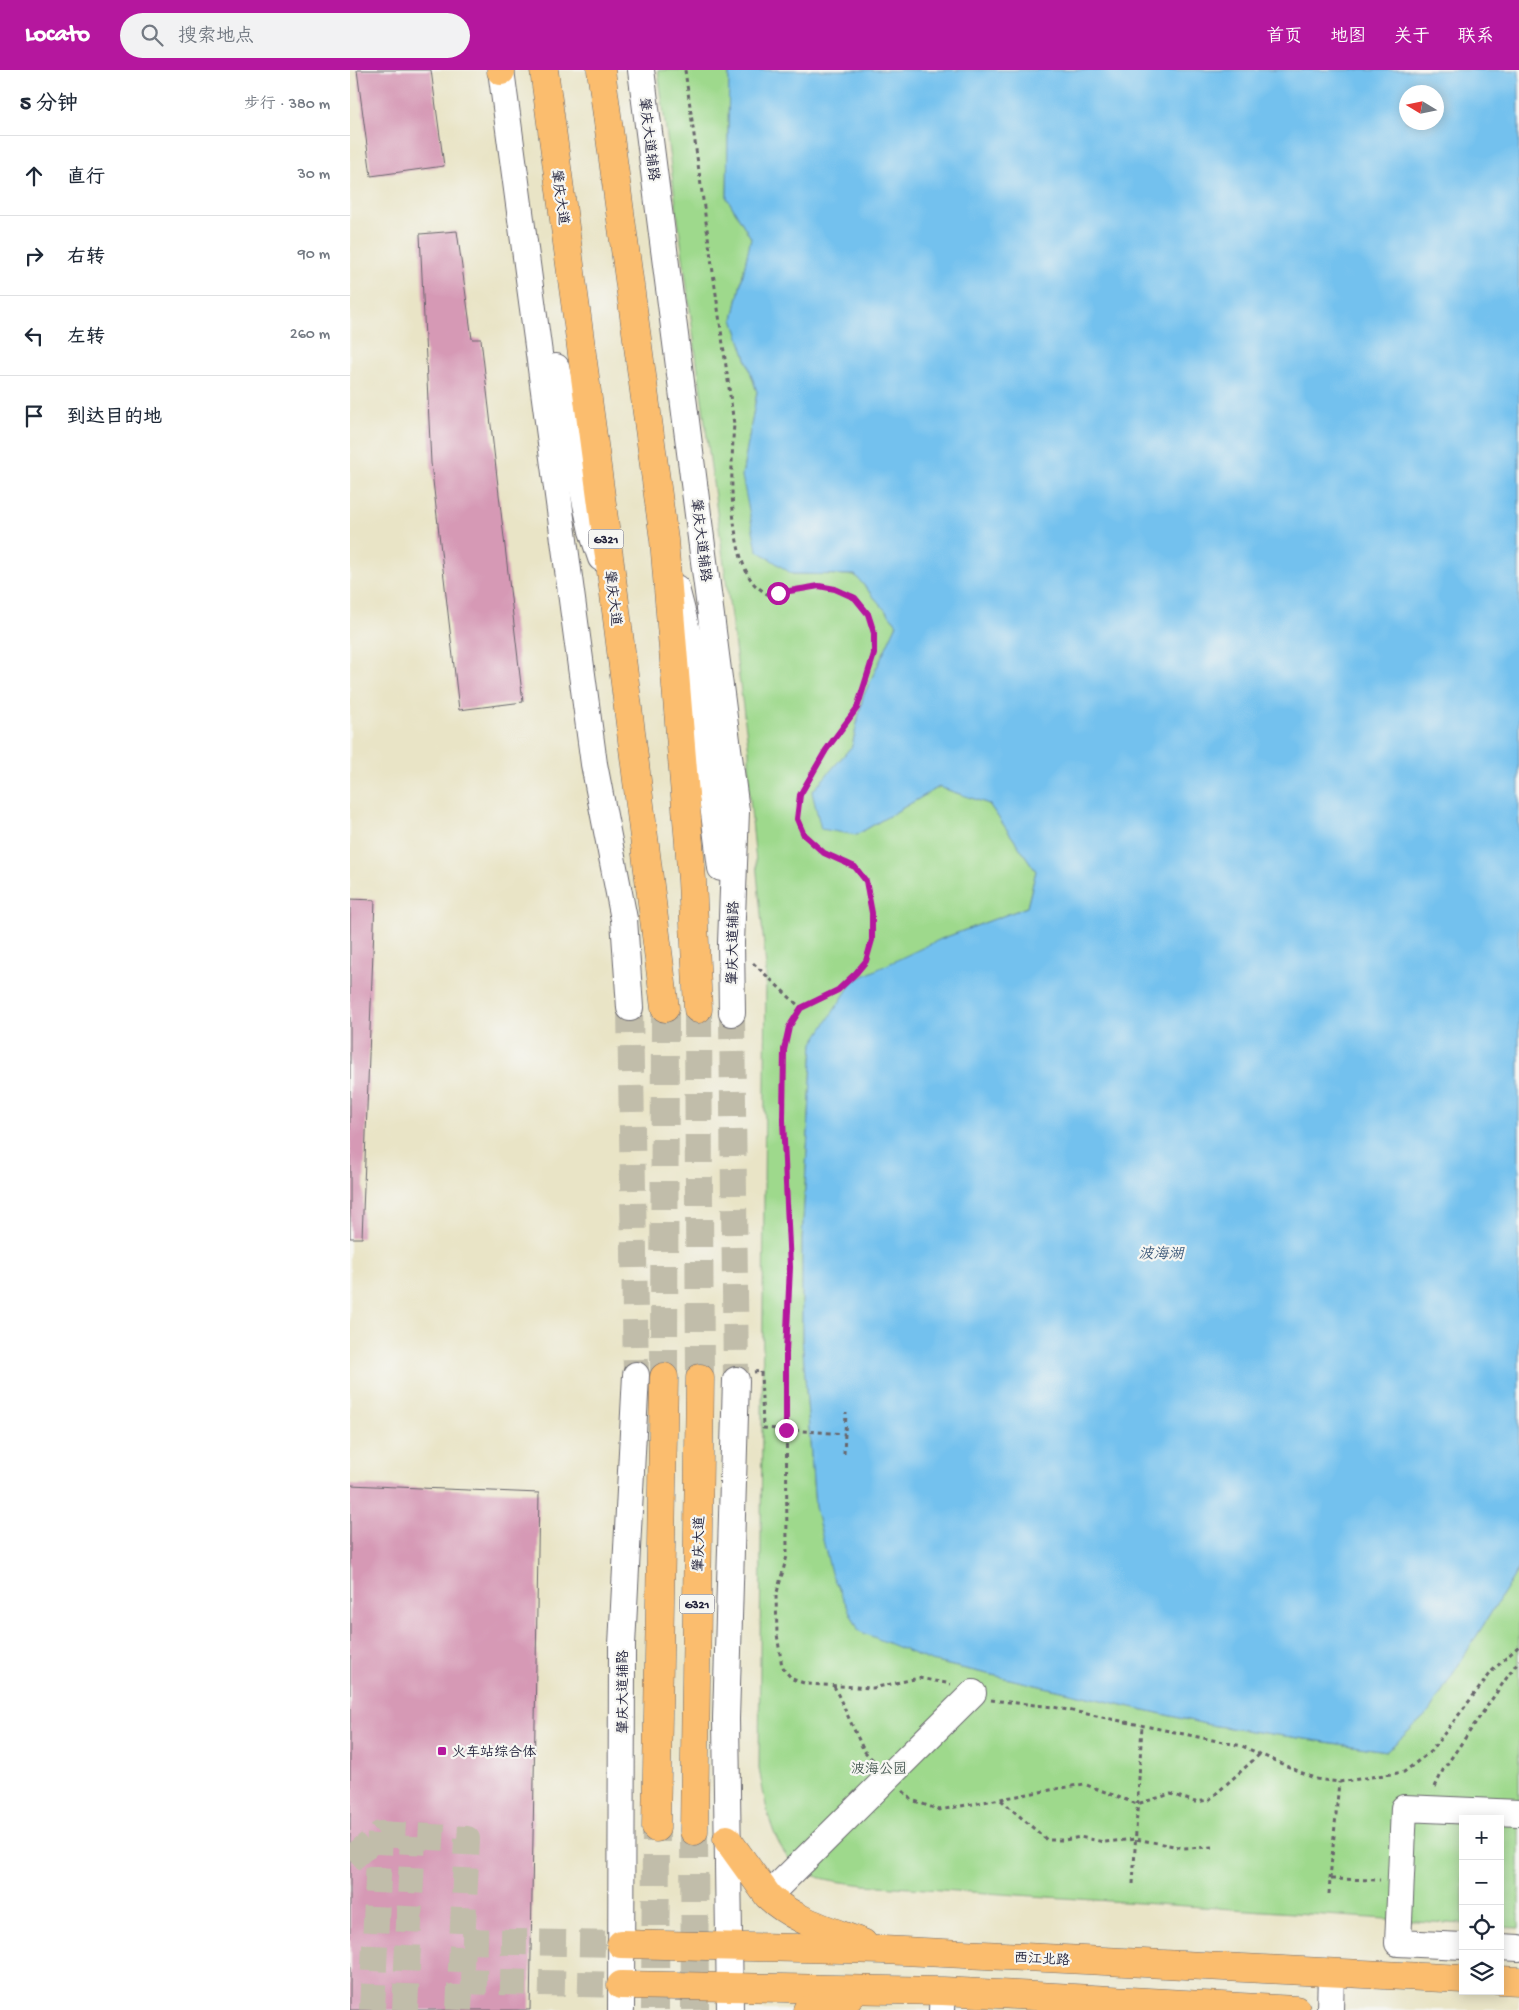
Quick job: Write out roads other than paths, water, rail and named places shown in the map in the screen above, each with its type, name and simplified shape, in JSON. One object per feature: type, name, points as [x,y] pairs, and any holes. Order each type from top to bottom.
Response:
[{"type":"main road","name":"肇庆大道","points":[[544,70],[614,594],[665,1008]]},
{"type":"main road","points":[[601,70],[664,540],[692,880],[698,1009]]},
{"type":"main road","name":"G321","points":[[656,1828],[664,1377]]},
{"type":"main road","name":"肇庆大道","points":[[694,1830],[700,1378]]},
{"type":"main road","points":[[727,1839],[768,1896],[797,1918],[883,1950],[882,1990]]},
{"type":"main road","name":"西江北路","points":[[621,1944],[883,1950],[1459,1979]]},
{"type":"main road","points":[[1504,1980],[1519,1981]]},
{"type":"main road","points":[[807,2010],[882,1990]]},
{"type":"main road","points":[[621,1998],[730,1998],[882,1990],[942,2001],[1296,2010]]},
{"type":"street","points":[[501,70],[594,764],[624,918],[630,1008]]},
{"type":"street","name":"肇庆大道辅路","points":[[641,70],[736,811],[731,943],[732,1012]]},
{"type":"street","points":[[522,228],[545,313],[592,531],[614,594]]},
{"type":"street","points":[[664,540],[695,662],[731,943]]},
{"type":"street","name":"肇庆大道辅路","points":[[621,1998],[622,1645],[636,1375]]},
{"type":"street","points":[[730,1998],[726,1719],[741,1376]]},
{"type":"street","points":[[768,1896],[973,1693]]},
{"type":"street","points":[[1459,1946],[1398,1943],[1404,1808],[1519,1813]]},
{"type":"street","points":[[1504,1947],[1519,1948]]},
{"type":"street","points":[[1330,1973],[1330,2010]]},
{"type":"water","name":"波海湖","points":[[729,70],[1519,70],[1519,1568],[1429,1712],[1387,1751],[1210,1725],[931,1661],[859,1631],[831,1573],[815,1507],[802,1337],[802,1240],[813,1043],[853,981],[941,939],[1027,907],[1036,871],[989,804],[939,787],[856,835],[821,829],[812,792],[852,746],[863,697],[897,624],[855,575],[792,574],[757,550],[742,476],[757,392],[733,319],[751,238],[727,198]]},
{"type":"tunnel","points":[[630,1008],[636,1375]]},
{"type":"tunnel","points":[[664,1377],[665,1008]]},
{"type":"tunnel","points":[[698,1009],[700,1378]]},
{"type":"tunnel","points":[[732,1013],[736,1380]]},
{"type":"tunnel","points":[[655,2010],[656,1828]]},
{"type":"tunnel","points":[[694,1831],[695,2010]]},
{"type":"tunnel","points":[[350,1860],[380,1834],[467,1839],[459,2010]]},
{"type":"tunnel","points":[[372,2010],[380,1834]]},
{"type":"tunnel","points":[[405,2010],[413,1836]]},
{"type":"tunnel","points":[[462,1941],[621,1944]]},
{"type":"tunnel","points":[[461,1981],[621,1985]]},
{"type":"place","name":"火车站综合体","points":[[442,1751]]},
{"type":"park label","name":"波海公园","points":[[879,1768]]}]
